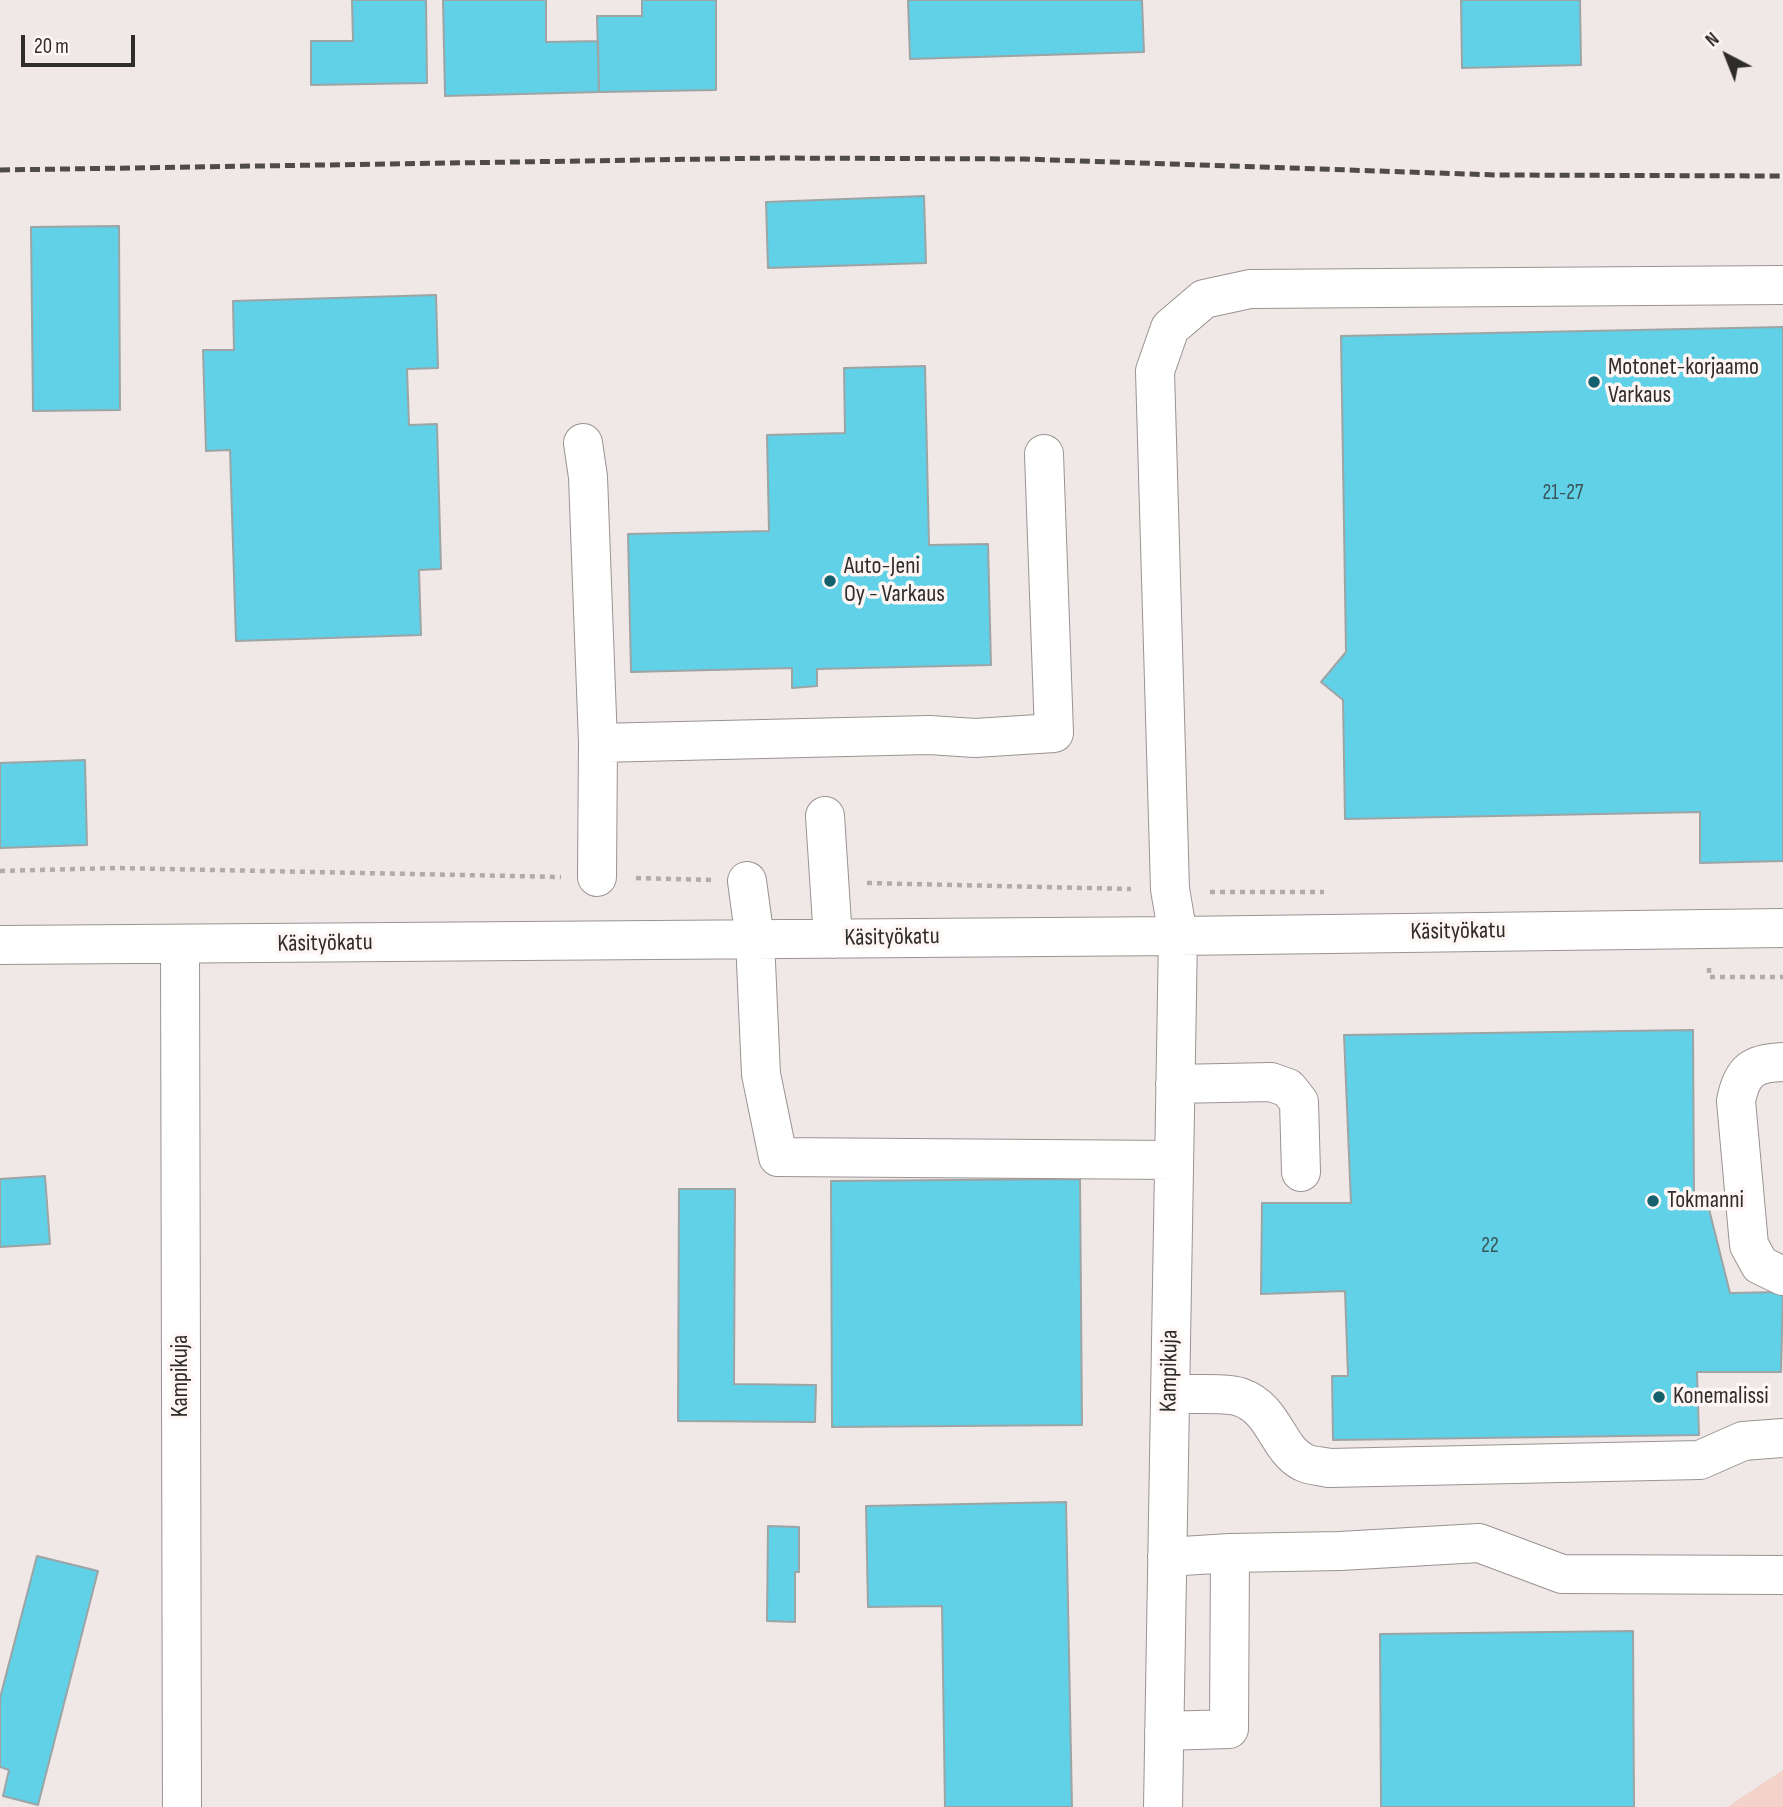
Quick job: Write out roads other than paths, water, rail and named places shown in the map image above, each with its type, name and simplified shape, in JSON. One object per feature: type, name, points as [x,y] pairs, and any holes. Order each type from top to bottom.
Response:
[{"type":"street","name":"Kampikuja","points":[[1163,1807],[1178,936],[1170,889],[1155,371],[1170,328],[1204,299],[1250,289],[1783,285]]},
{"type":"street","points":[[583,443],[588,477],[598,743],[597,877]]},
{"type":"street","points":[[598,743],[929,735],[975,738],[1054,733],[1044,454]]},
{"type":"street","points":[[825,816],[833,939]]},
{"type":"street","points":[[747,881],[755,940],[761,1074],[778,1157],[1174,1160]]},
{"type":"street","name":"Käsityökatu","points":[[0,945],[1178,936],[1783,928]]},
{"type":"street","name":"Kampikuja","points":[[180,945],[182,1807]]},
{"type":"street","points":[[1783,1062],[1762,1063],[1749,1071],[1740,1083],[1736,1101],[1749,1245],[1760,1265],[1783,1276]]},
{"type":"street","points":[[1175,1084],[1271,1082],[1288,1088],[1299,1102],[1301,1172]]},
{"type":"street","points":[[1170,1394],[1239,1396],[1258,1407],[1273,1423],[1288,1448],[1303,1462],[1329,1468],[1700,1460],[1742,1441],[1783,1438]]},
{"type":"street","points":[[1167,1557],[1479,1543],[1562,1574],[1783,1575]]},
{"type":"street","points":[[1164,1731],[1229,1729],[1230,1553]]},
{"type":"railway","points":[[0,170],[773,158],[1024,159],[1496,175],[1783,176]]},
{"type":"place","name":"Motonet-korjaamo Varkaus","points":[[1594,382]]},
{"type":"place","name":"Auto-Jeni Oy - Varkaus","points":[[830,581]]},
{"type":"place","name":"Tokmanni","points":[[1653,1201]]},
{"type":"place","name":"Konemalissi","points":[[1659,1397]]}]
